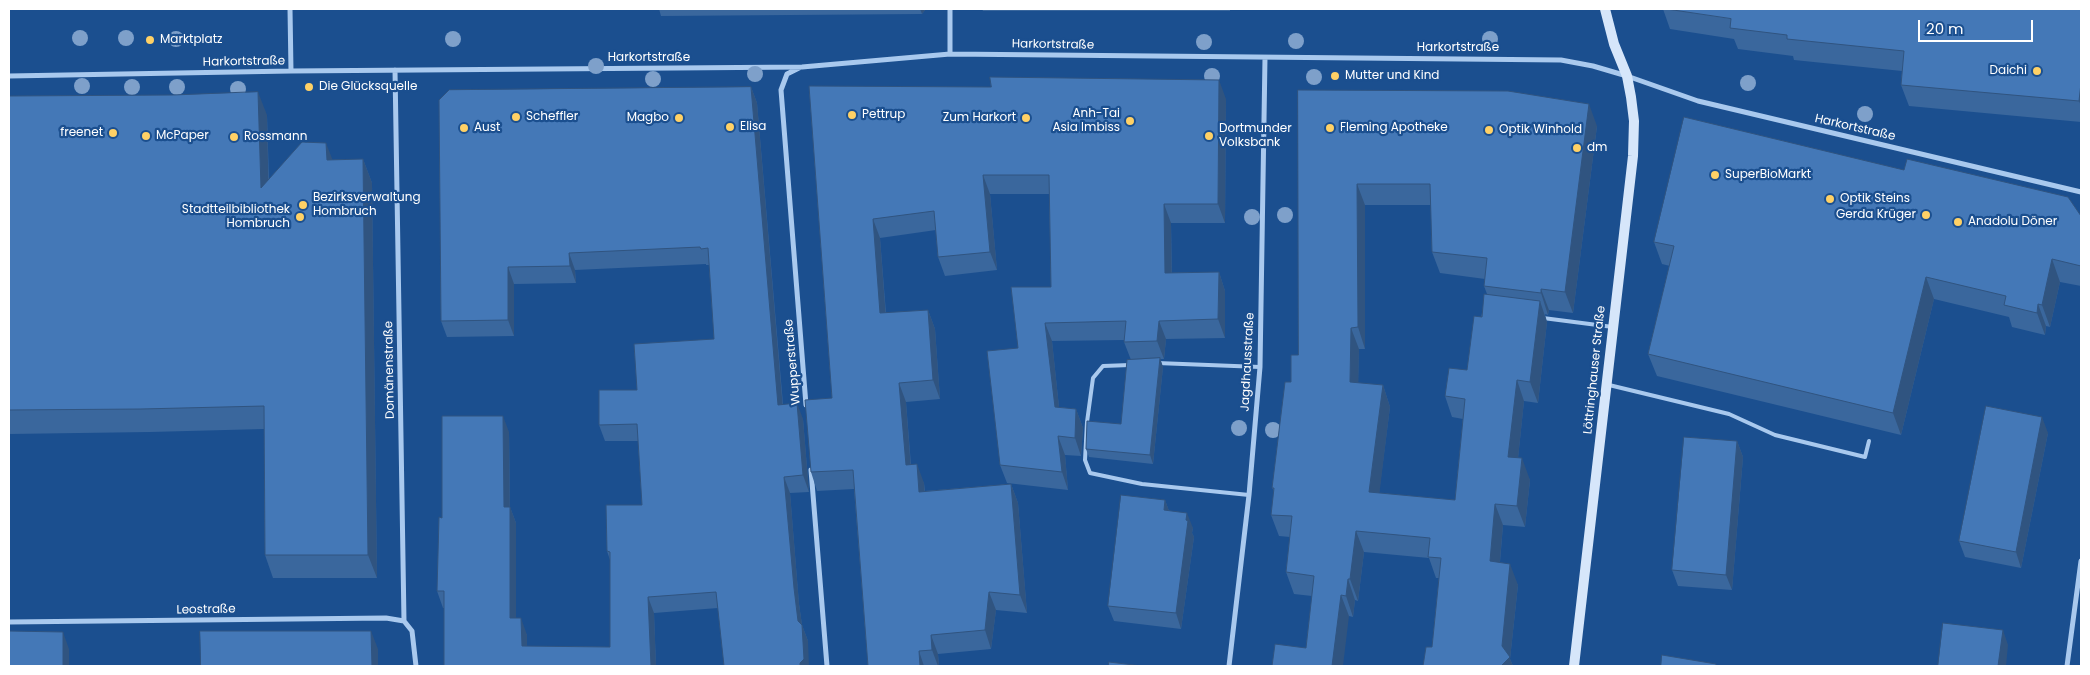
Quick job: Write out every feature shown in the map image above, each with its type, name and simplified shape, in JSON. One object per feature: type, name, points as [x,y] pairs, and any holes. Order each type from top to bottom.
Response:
[{"type":"street","points":[[290,9],[291,71]]},
{"type":"street","points":[[950,9],[950,54]]},
{"type":"street","name":"Löttringhauser Straße","points":[[1574,666],[1633,156],[1634,121],[1627,76],[1614,44],[1606,9]]},
{"type":"street","name":"Harkortstraße","points":[[9,76],[291,71],[802,67],[950,54],[1561,60],[1593,66],[1627,76],[1698,101],[2081,192]]},
{"type":"street","name":"Jagdhausstraße","points":[[1229,666],[1249,494],[1260,367],[1265,58]]},
{"type":"street","name":"Wupperstraße","points":[[802,67],[787,74],[781,90],[807,411]]},
{"type":"street","name":"Domänenstraße","points":[[395,70],[404,621],[412,631],[416,666]]},
{"type":"street","points":[[811,466],[827,666]]},
{"type":"street","points":[[2067,666],[2081,561]]},
{"type":"street","name":"Leostraße","points":[[9,622],[386,618],[404,621]]},
{"type":"lane","points":[[1538,317],[1613,327]]},
{"type":"lane","points":[[1153,363],[1260,367]]},
{"type":"lane","points":[[1133,364],[1104,366],[1093,378],[1087,422],[1085,460],[1090,473],[1142,484],[1249,494]]},
{"type":"lane","points":[[1606,384],[1728,414],[1775,436],[1865,457],[1869,441]]},
{"type":"building","points":[[1667,9],[2081,9],[2081,83],[2079,101],[1901,85],[1904,51],[1787,39],[1787,35],[1730,28],[1731,19]]},
{"type":"building","points":[[990,77],[1219,80],[1218,204],[1164,204],[1165,273],[1219,272],[1218,319],[1159,321],[1157,341],[1124,342],[1126,321],[1045,323],[1055,407],[1076,409],[1075,438],[1058,436],[1062,472],[1000,465],[987,351],[1018,348],[1011,287],[1051,287],[1049,175],[983,175],[990,252],[938,257],[934,211],[873,219],[880,313],[928,310],[933,380],[899,383],[906,465],[917,464],[919,492],[1011,484],[1020,595],[989,592],[985,630],[931,635],[932,650],[919,651],[920,666],[868,666],[853,470],[811,472],[805,400],[832,398],[809,86],[991,87]]},
{"type":"building","points":[[751,87],[778,405],[797,403],[803,475],[784,477],[794,588],[798,621],[802,625],[804,659],[800,666],[724,666],[716,592],[648,597],[651,666],[444,666],[444,591],[437,591],[439,517],[442,518],[442,416],[503,416],[504,507],[510,507],[510,618],[521,618],[522,646],[610,647],[610,552],[607,551],[606,505],[642,505],[637,424],[599,425],[599,390],[637,390],[634,344],[714,339],[708,248],[701,249],[700,247],[569,253],[570,266],[508,267],[508,320],[441,321],[439,100],[449,90]]},
{"type":"building","points":[[1298,90],[1508,91],[1589,104],[1565,292],[1541,289],[1541,293],[1484,286],[1487,258],[1432,252],[1430,184],[1357,184],[1358,327],[1351,328],[1350,382],[1383,385],[1369,492],[1455,500],[1465,399],[1445,396],[1449,368],[1467,370],[1474,316],[1482,317],[1484,294],[1540,301],[1530,382],[1517,380],[1508,457],[1522,458],[1517,506],[1495,504],[1490,561],[1510,564],[1502,646],[1510,657],[1502,666],[1423,666],[1426,647],[1432,647],[1441,558],[1428,557],[1430,538],[1356,531],[1350,579],[1348,579],[1346,596],[1341,595],[1332,666],[1272,666],[1275,644],[1306,648],[1314,576],[1286,572],[1292,516],[1271,515],[1274,488],[1272,488],[1285,382],[1291,382],[1291,355],[1298,355]]},
{"type":"building","points":[[258,92],[261,188],[302,142],[326,143],[327,160],[363,159],[368,555],[265,555],[264,406],[9,410],[9,96],[173,95]]},
{"type":"building","points":[[1684,117],[1904,170],[1907,159],[2068,197],[2081,216],[2081,266],[2052,259],[2042,305],[2038,304],[2037,313],[2004,305],[2006,296],[1926,277],[1893,413],[1648,354],[1674,246],[1654,242]]},
{"type":"building","points":[[1160,358],[1150,455],[1086,449],[1087,421],[1121,424],[1127,360]]},
{"type":"building","points":[[1986,406],[2042,417],[2016,552],[1959,541]]},
{"type":"building","points":[[1684,437],[1737,441],[1726,575],[1672,570]]},
{"type":"building","points":[[1121,495],[1165,500],[1164,510],[1187,513],[1186,520],[1188,521],[1176,613],[1108,606]]},
{"type":"building","points":[[1943,623],[2003,630],[1998,666],[1938,666]]},
{"type":"building","points":[[9,631],[63,632],[63,666],[9,666]]},
{"type":"building","points":[[200,631],[371,631],[372,666],[201,666]]},
{"type":"building","points":[[1662,655],[1716,664],[1716,666],[1661,666]]},
{"type":"building","points":[[1109,662],[1142,666],[1109,666]]},
{"type":"place","name":"Marktplatz","points":[[150,40]]},
{"type":"place","name":"Daichi","points":[[2037,71]]},
{"type":"place","name":"Mutter und Kind","points":[[1335,76]]},
{"type":"place","name":"Die Glücksquelle","points":[[309,87]]},
{"type":"place","name":"Pettrup","points":[[852,115]]},
{"type":"place","name":"Scheffler","points":[[516,117]]},
{"type":"place","name":"Magbo","points":[[679,118]]},
{"type":"place","name":"Zum Harkort","points":[[1026,118]]},
{"type":"place","name":"Anh-Tai Asia Imbiss","points":[[1130,121]]},
{"type":"place","name":"Elisa","points":[[730,127]]},
{"type":"place","name":"Aust","points":[[464,128]]},
{"type":"place","name":"Fleming Apotheke","points":[[1330,128]]},
{"type":"place","name":"Optik Winhold","points":[[1489,130]]},
{"type":"place","name":"freenet","points":[[113,133]]},
{"type":"place","name":"McPaper","points":[[146,136]]},
{"type":"place","name":"Dortmunder Volksbank","points":[[1209,136]]},
{"type":"place","name":"Rossmann","points":[[234,137]]},
{"type":"place","name":"dm","points":[[1577,148]]},
{"type":"place","name":"SuperBioMarkt","points":[[1715,175]]},
{"type":"place","name":"Optik Steins","points":[[1830,199]]},
{"type":"place","name":"Bezirksverwaltung Hombruch","points":[[303,205]]},
{"type":"place","name":"Gerda Krüger","points":[[1926,215]]},
{"type":"place","name":"Stadtteilbibliothek Hombruch","points":[[300,217]]},
{"type":"place","name":"Anadolu Döner","points":[[1958,222]]}]
